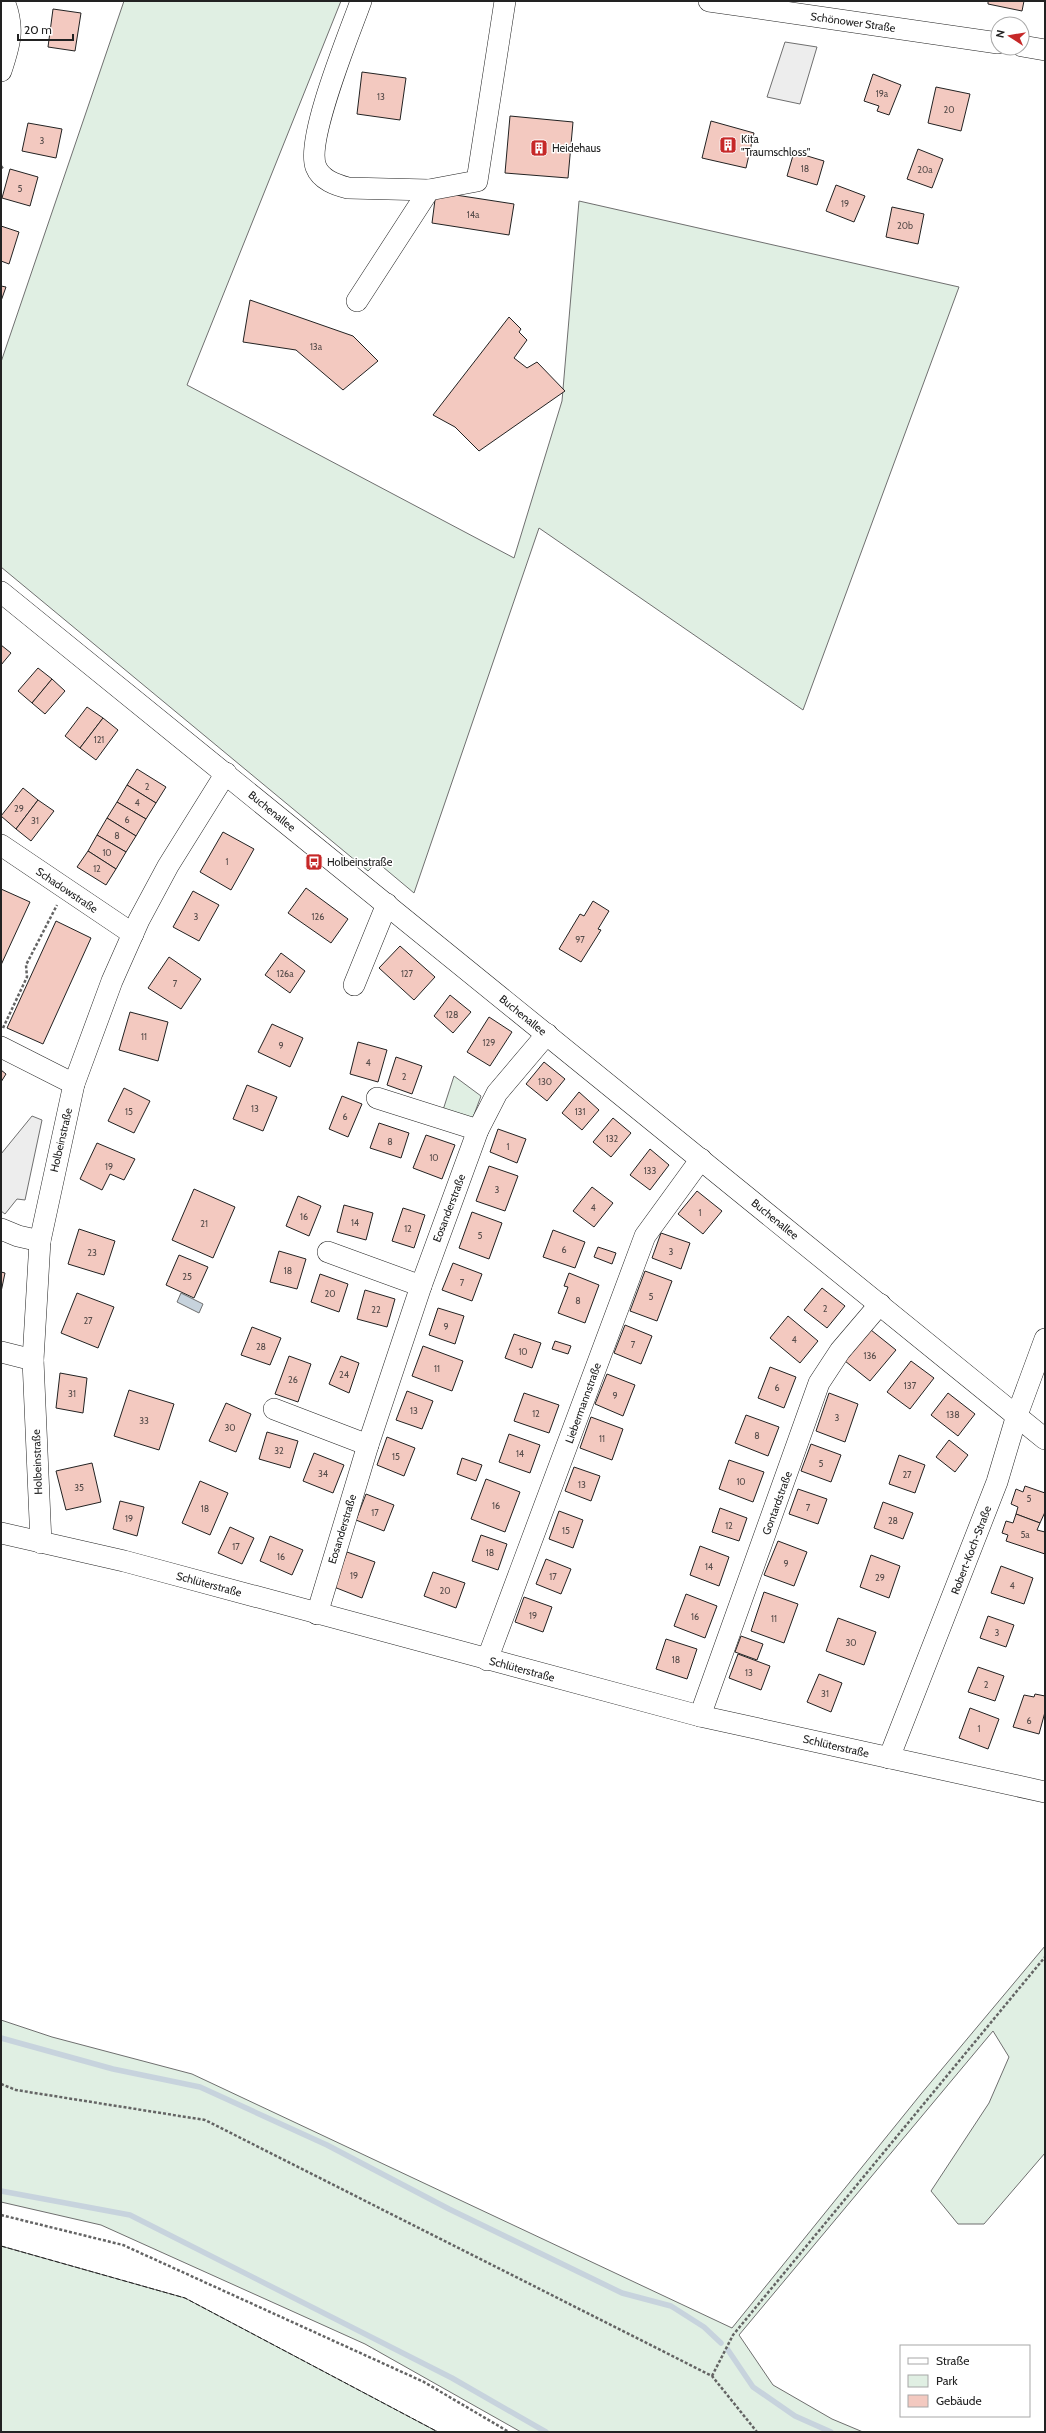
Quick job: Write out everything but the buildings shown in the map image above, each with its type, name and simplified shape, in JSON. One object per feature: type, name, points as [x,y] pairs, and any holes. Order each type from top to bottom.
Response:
[{"type":"street","points":[[1,2],[4,1],[9,13],[12,32],[1,71]]},
{"type":"street","points":[[361,1],[330,87],[316,138],[313,158],[317,169],[323,177],[348,188],[428,190],[477,181],[505,1]]},
{"type":"street","name":"Schönower Straße","points":[[709,1],[990,42]]},
{"type":"street","points":[[1030,47],[1045,50]]},
{"type":"street","points":[[357,301],[428,190]]},
{"type":"street","name":"Buchenallee","points":[[1,592],[1045,1439]]},
{"type":"street","name":"Holbeinstraße","points":[[40,1543],[33,1360],[40,1240],[74,1084],[112,981],[133,934],[168,866],[226,773]]},
{"type":"street","name":"Schadowstraße","points":[[1,845],[133,934]]},
{"type":"street","points":[[354,985],[387,904]]},
{"type":"street","name":"Eosanderstraße","points":[[317,1614],[368,1445],[420,1286],[478,1130],[497,1093],[546,1034]]},
{"type":"street","points":[[1,1047],[74,1084]]},
{"type":"street","points":[[377,1098],[478,1130]]},
{"type":"street","name":"Liebermannstraße","points":[[488,1660],[645,1236],[701,1159]]},
{"type":"street","points":[[1,1229],[18,1236],[40,1240]]},
{"type":"street","points":[[328,1252],[420,1286]]},
{"type":"street","name":"Gontardstraße","points":[[700,1716],[820,1383],[840,1351],[880,1304]]},
{"type":"street","name":"Robert-Koch-Straße","points":[[889,1758],[998,1482],[1017,1415],[1045,1339]]},
{"type":"street","points":[[1,1352],[33,1360]]},
{"type":"street","points":[[274,1409],[368,1445]]},
{"type":"street","name":"Schlüterstraße","points":[[1,1533],[124,1561],[700,1716],[1045,1792]]},
{"type":"path","points":[[1,166],[4,170]]},
{"type":"path","points":[[1,1032],[27,977],[26,965],[65,889]]},
{"type":"path","points":[[712,2376],[733,2335],[1045,1956]]},
{"type":"path","points":[[1,2084],[16,2090],[205,2120],[712,2376],[757,2432]]},
{"type":"path","points":[[1,2215],[123,2245],[424,2382],[509,2432]]},
{"type":"green space","points":[[124,1],[341,1],[187,385],[514,558],[562,401],[579,201],[959,287],[803,710],[539,528],[414,893],[377,862],[368,871],[1,567],[1,362]]},
{"type":"green space","points":[[454,1076],[481,1096],[472,1120],[443,1110]]},
{"type":"green space","points":[[1045,1946],[1045,2153],[984,2224],[958,2224],[931,2191],[989,2103],[1009,2057],[993,2031],[739,2335],[773,2385],[832,2419],[863,2432],[521,2432],[365,2344],[101,2225],[1,2202],[1,2020],[52,2037],[192,2074],[732,2328],[921,2094]]},
{"type":"green space","points":[[1,2246],[185,2298],[438,2432],[1,2432]]},
{"type":"shaded area","points":[[785,42],[817,47],[800,104],[767,97]]},
{"type":"shaded area","points":[[32,1116],[42,1120],[25,1200],[17,1199],[5,1214],[1,1211],[1,1154]]},
{"type":"shaded area","points":[[181,1293],[203,1304],[199,1313],[177,1302]]},
{"type":"waterway","points":[[1,2038],[113,2069],[200,2087],[327,2145],[449,2209],[622,2293],[671,2306],[704,2327],[721,2343]]},
{"type":"waterway","points":[[1,2191],[130,2215],[452,2378],[546,2432]]},
{"type":"waterway","points":[[728,2350],[753,2387],[795,2416],[831,2432]]},
{"type":"fence","points":[[1,2246],[185,2298],[438,2432]]},
{"type":"place","name":"Kita \"Traumschloss\"","points":[[728,145]]},
{"type":"place","name":"Heidehaus","points":[[539,148]]},
{"type":"place","name":"Holbeinstraße","points":[[314,862]]}]
